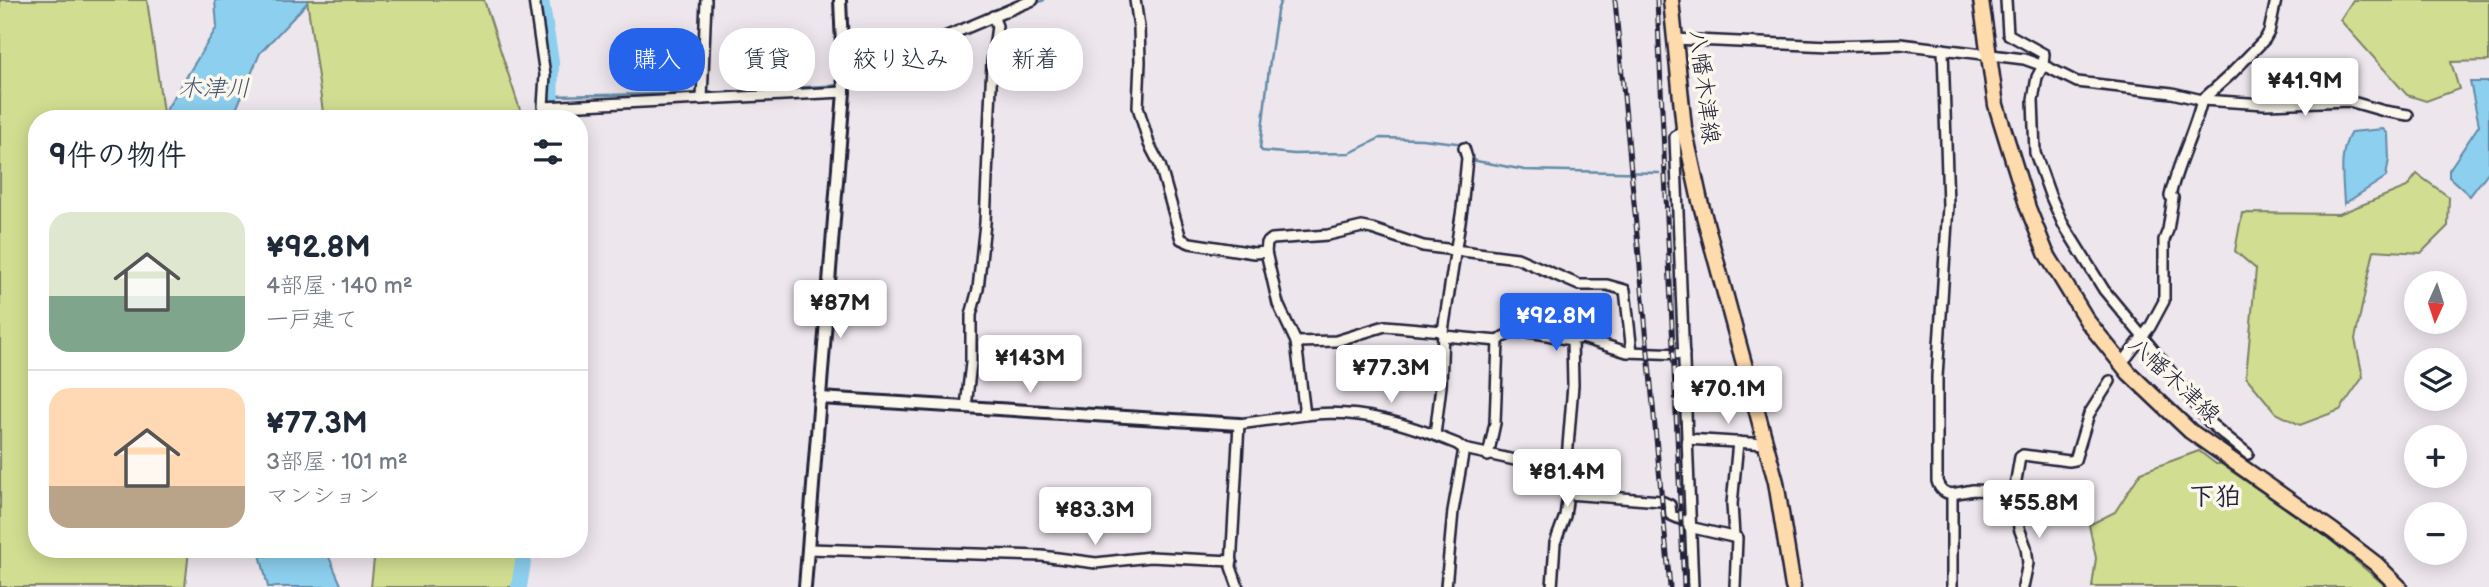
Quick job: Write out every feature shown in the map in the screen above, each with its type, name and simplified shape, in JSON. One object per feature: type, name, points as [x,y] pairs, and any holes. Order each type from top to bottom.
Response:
[{"type":"main road","name":"八幡木津線","points":[[1671,0],[1684,128],[1700,201],[1766,444],[1782,514],[1793,587]]},
{"type":"main road","name":"八幡木津線","points":[[1983,0],[1990,55],[2006,136],[2028,208],[2046,253],[2088,322],[2122,366],[2190,431],[2333,531],[2376,564],[2399,587]]},
{"type":"street","points":[[534,0],[545,75],[543,107],[844,92],[805,587]]},
{"type":"street","points":[[702,99],[706,0]]},
{"type":"street","points":[[840,0],[841,28]]},
{"type":"street","points":[[965,28],[1033,0]]},
{"type":"street","points":[[1135,0],[1140,62],[1138,107],[1149,144],[1160,165],[1181,239],[1190,243],[1254,253],[1266,252]]},
{"type":"street","points":[[2006,0],[2008,33],[2044,54],[2033,100],[2035,153],[2063,224],[2104,290],[2211,424],[2248,454]]},
{"type":"street","points":[[2127,358],[2164,301],[2164,240],[2171,215],[2171,195],[2176,170],[2198,119],[2202,100],[2265,39],[2276,0]]},
{"type":"street","points":[[966,407],[971,363],[971,315],[978,289],[985,223],[992,63],[997,26],[993,16]]},
{"type":"street","points":[[1674,39],[1829,46],[1900,44],[2024,59],[2077,82],[2172,93],[2202,100],[2266,104],[2349,101],[2409,115]]},
{"type":"street","points":[[1943,49],[1948,206],[1937,377],[1937,481],[1946,493],[1952,494],[1973,490],[2014,492]]},
{"type":"street","points":[[1684,128],[1675,137],[1693,587]]},
{"type":"street","points":[[1435,435],[1444,333],[1457,251],[1467,158],[1464,148]]},
{"type":"street","points":[[1305,415],[1296,342],[1278,304],[1266,252],[1267,243],[1272,239],[1372,229],[1423,246],[1517,258],[1572,283],[1607,285],[1625,290],[1632,352]]},
{"type":"street","points":[[1296,342],[1336,341],[1385,326],[1498,341],[1507,334],[1519,331],[1572,340],[1583,338],[1632,352],[1684,354]]},
{"type":"street","points":[[1552,587],[1555,543],[1565,516],[1568,494],[1566,471],[1573,385],[1572,340]]},
{"type":"street","points":[[1488,456],[1495,424],[1498,341]]},
{"type":"street","points":[[2023,587],[2028,563],[2014,492],[2020,457],[2023,455],[2075,460],[2089,414],[2110,381]]},
{"type":"street","points":[[820,398],[1239,425],[1305,415],[1376,417],[1435,435],[1457,444],[1464,450],[1566,471]]},
{"type":"street","points":[[1238,587],[1231,567],[1239,425]]},
{"type":"street","points":[[1687,439],[1766,444]]},
{"type":"street","points":[[1735,587],[1737,538],[1734,536],[1732,504],[1738,442]]},
{"type":"street","points":[[1446,587],[1453,511],[1464,450]]},
{"type":"street","points":[[1568,494],[1661,501],[1670,505],[1671,515],[1689,525],[1734,536]]},
{"type":"street","points":[[1952,494],[1952,587]]},
{"type":"street","points":[[808,549],[1042,556],[1096,562],[1150,557],[1232,561]]},
{"type":"green space","points":[[0,0],[147,0],[163,110],[28,110],[28,558],[188,558],[185,587],[0,587]]},
{"type":"green space","points":[[307,0],[484,0],[520,110],[323,110]]},
{"type":"green space","points":[[2353,0],[2489,0],[2489,61],[2451,62],[2459,89],[2426,101],[2407,95],[2340,20]]},
{"type":"green space","points":[[2417,174],[2449,197],[2448,226],[2421,253],[2374,250],[2355,339],[2363,377],[2340,410],[2300,425],[2276,413],[2246,377],[2256,269],[2235,251],[2242,213],[2339,214],[2407,187]]},
{"type":"green space","points":[[2199,451],[2328,538],[2387,587],[2092,587],[2096,558],[2089,525],[2115,512],[2141,472]]},
{"type":"green space","points":[[374,558],[517,558],[514,587],[371,587]]},
{"type":"water","name":"木津川","points":[[215,0],[307,0],[260,53],[236,110],[166,110],[217,27]]},
{"type":"water","points":[[2470,82],[2489,82],[2489,171],[2470,196],[2449,177],[2449,170],[2479,125]]},
{"type":"water","points":[[2383,129],[2388,134],[2389,159],[2386,177],[2344,204],[2343,158],[2351,132]]},
{"type":"water","points":[[261,558],[329,558],[342,587],[268,587]]},
{"type":"waterway","points":[[541,0],[551,61],[550,110]]},
{"type":"waterway","points":[[1034,4],[1044,0]]},
{"type":"waterway","points":[[1281,0],[1269,68],[1260,148],[1262,151],[1294,154],[1350,153],[1380,138],[1465,144]]},
{"type":"waterway","points":[[550,96],[708,93],[829,86]]},
{"type":"waterway","points":[[1471,160],[1525,170],[1659,173]]},
{"type":"waterway","points":[[519,587],[524,558]]},
{"type":"railway","points":[[1615,0],[1670,587]]},
{"type":"railway","points":[[1657,0],[1684,587]]},
{"type":"district","name":"下狛","points":[[2215,497]]}]
